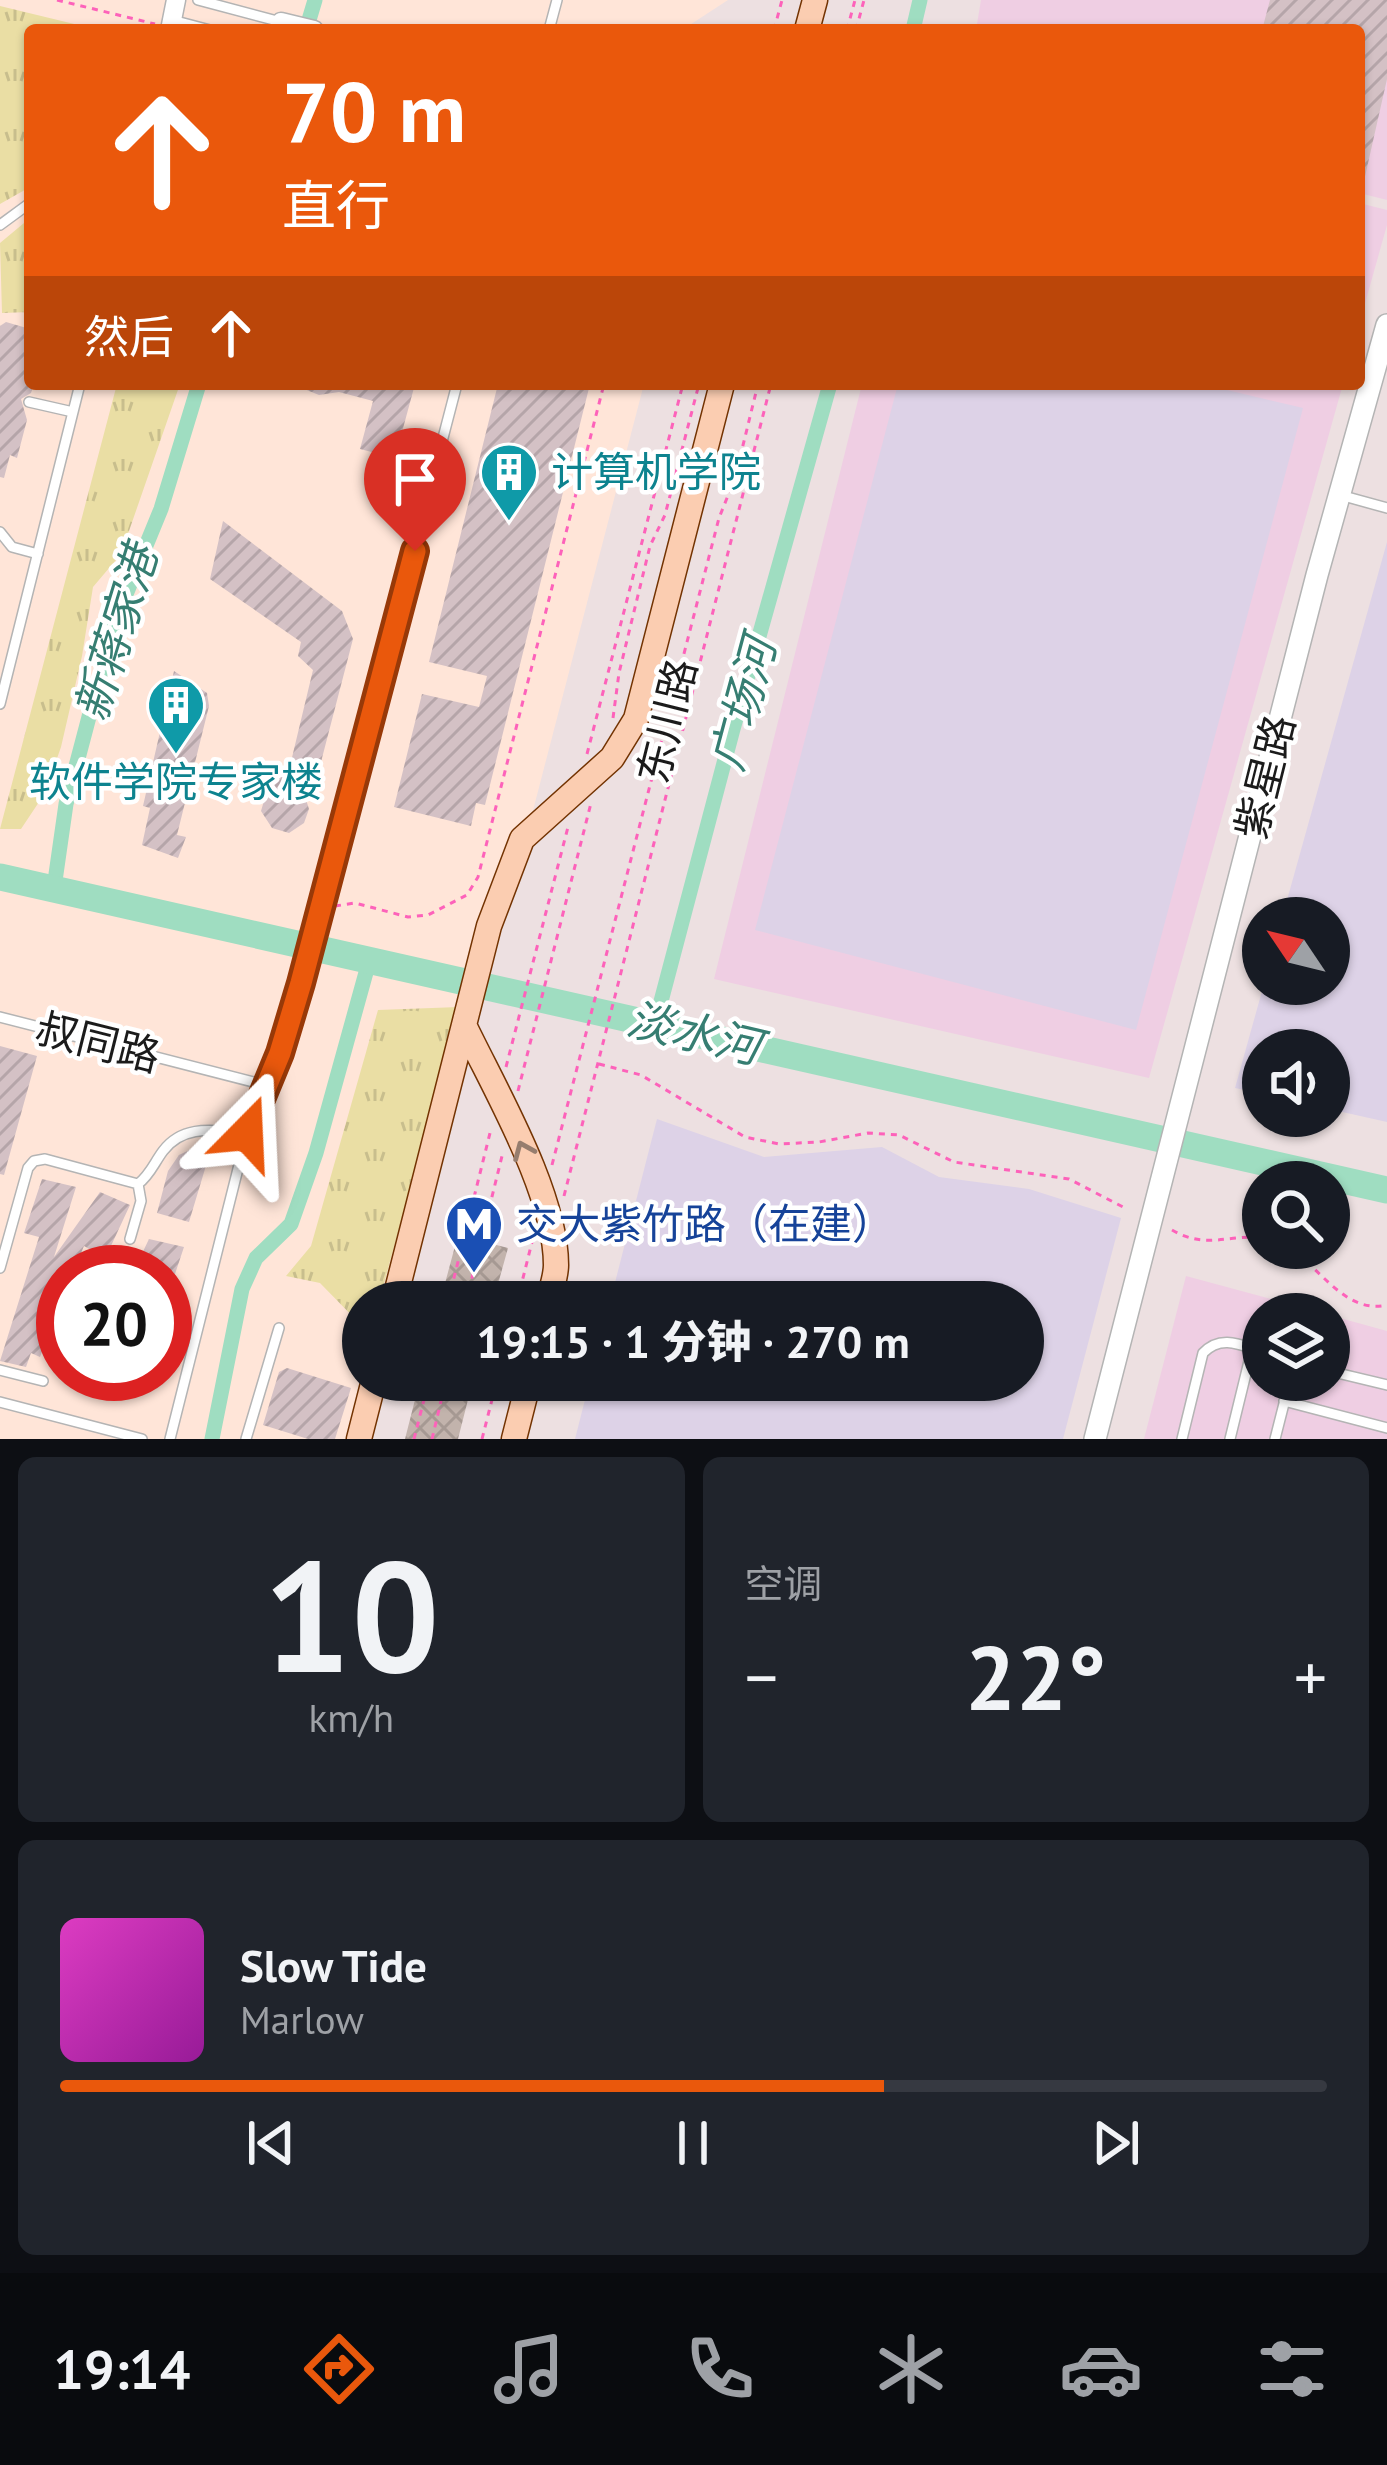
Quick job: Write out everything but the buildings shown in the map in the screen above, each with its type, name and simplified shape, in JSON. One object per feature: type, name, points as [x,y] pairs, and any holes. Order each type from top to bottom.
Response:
[{"type":"main road","name":"东川路","points":[[399,1281],[489,926],[522,839],[586,790],[636,719],[720,390]]},
{"type":"main road","points":[[464,1025],[524,1151],[550,1221],[556,1268],[553,1281]]},
{"type":"main road","points":[[359,1439],[369,1401]]},
{"type":"main road","points":[[514,1439],[524,1401]]},
{"type":"street","points":[[281,22],[289,24]]},
{"type":"street","name":"紫星路","points":[[1095,1439],[1387,325]]},
{"type":"lane","points":[[198,0],[281,22]]},
{"type":"lane","points":[[0,704],[79,390]]},
{"type":"lane","points":[[170,1439],[247,1133],[280,1053],[301,983],[455,390]]},
{"type":"lane","points":[[29,402],[74,412]]},
{"type":"lane","points":[[1339,494],[1387,508]]},
{"type":"lane","points":[[0,532],[12,547],[38,554]]},
{"type":"lane","points":[[0,558],[12,547]]},
{"type":"lane","name":"叔同路","points":[[0,1017],[265,1084]]},
{"type":"lane","points":[[130,1239],[141,1201],[138,1184],[175,1138],[191,1131],[247,1133]]},
{"type":"lane","points":[[0,1268],[34,1161],[45,1159],[138,1184]]},
{"type":"lane","points":[[246,1439],[279,1328]]},
{"type":"lane","points":[[1182,1439],[1203,1352],[1212,1343],[1242,1346]]},
{"type":"lane","points":[[0,1370],[36,1379]]},
{"type":"lane","points":[[1350,1376],[1387,1384]]},
{"type":"lane","points":[[1230,1439],[1242,1400]]},
{"type":"lane","points":[[1275,1439],[1285,1401],[1387,1428]]},
{"type":"lane","points":[[0,1402],[142,1439]]},
{"type":"path","points":[[57,0],[172,19]]},
{"type":"path","points":[[321,909],[355,903],[408,917],[428,915],[466,895],[478,878],[602,390]]},
{"type":"path","points":[[502,1084],[538,940],[586,790],[682,390]]},
{"type":"path","name":"东川路","points":[[611,725],[650,546],[664,515],[697,390]]},
{"type":"path","name":"东川路","points":[[579,1060],[757,390]]},
{"type":"path","points":[[565,1194],[770,390]]},
{"type":"path","name":"东川路","points":[[513,1110],[586,790]]},
{"type":"path","points":[[598,1064],[641,1075],[745,1137],[779,1144],[868,1133],[899,1136],[954,1162],[1069,1179],[1124,1207]]},
{"type":"path","points":[[453,1281],[491,1128]]},
{"type":"path","points":[[471,1281],[503,1153]]},
{"type":"path","points":[[1172,1230],[1195,1243],[1242,1236]]},
{"type":"path","points":[[1314,1269],[1350,1299],[1378,1308],[1387,1305]]},
{"type":"path","points":[[414,1439],[424,1401]]},
{"type":"path","points":[[432,1439],[441,1401]]},
{"type":"path","points":[[482,1439],[492,1401]]},
{"type":"shaded area","points":[[0,0],[728,0],[691,24],[24,24],[24,390],[642,390],[410,1281],[342,1281],[342,1401],[365,1401],[369,1439],[0,1439]]},
{"type":"shaded area","points":[[981,0],[1387,0],[1387,200],[1365,194],[1365,24],[977,24]]},
{"type":"shaded area","points":[[1365,204],[1387,210],[1365,304]]},
{"type":"shaded area","points":[[861,390],[1341,390],[1149,1078],[714,979]]},
{"type":"shaded area","points":[[896,390],[1227,390],[1303,408],[1136,1030],[755,930]]},
{"type":"shaded area","points":[[1387,542],[1387,1122],[1350,1114],[1350,1029],[1251,1029],[1258,1005],[1350,1005],[1350,897],[1288,897]]},
{"type":"shaded area","points":[[1242,1063],[1242,1090],[1235,1088]]},
{"type":"shaded area","points":[[657,1119],[764,1157],[882,1147],[939,1177],[1029,1189],[1121,1218],[1063,1439],[575,1439],[585,1401],[1044,1401],[1044,1281],[615,1281]]},
{"type":"shaded area","name":"交大紫竹路（在建）","points":[[458,1235],[508,1248],[499,1281],[446,1281]]},
{"type":"shaded area","points":[[1186,1276],[1249,1293],[1242,1293],[1242,1401],[1350,1401],[1350,1321],[1387,1331],[1387,1439],[1144,1439]]},
{"type":"shaded area","points":[[415,1401],[468,1401],[458,1439],[405,1439]]},
{"type":"green space","points":[[0,6],[74,24],[24,24],[24,190],[0,204]]},
{"type":"green space","points":[[24,223],[24,312],[2,313],[0,243]]},
{"type":"green space","points":[[115,390],[178,390],[121,554],[93,587],[61,747],[45,793],[21,829],[0,829]]},
{"type":"green space","points":[[459,1007],[385,1281],[342,1281],[342,1306],[320,1283],[286,1276],[311,1246],[378,1010]]},
{"type":"waterway","name":"新蒋家港","points":[[308,24],[315,0]]},
{"type":"waterway","name":"广场河","points":[[914,24],[920,0]]},
{"type":"waterway","name":"新蒋家港","points":[[54,888],[66,804],[113,626],[161,509],[197,390]]},
{"type":"waterway","name":"广场河","points":[[655,1024],[828,390]]},
{"type":"waterway","name":"淡水河","points":[[0,877],[1387,1190]]},
{"type":"waterway","points":[[212,1439],[242,1289],[256,1258],[291,1224],[316,1153],[370,958]]},
{"type":"place","name":"计算机学院","points":[[509,523]]},
{"type":"place","name":"软件学院专家楼","points":[[176,756]]},
{"type":"place","name":"交大紫竹路（在建）","points":[[474,1275]]},
{"type":"route","points":[[247,1133],[280,1053],[301,983],[415,551]]}]
